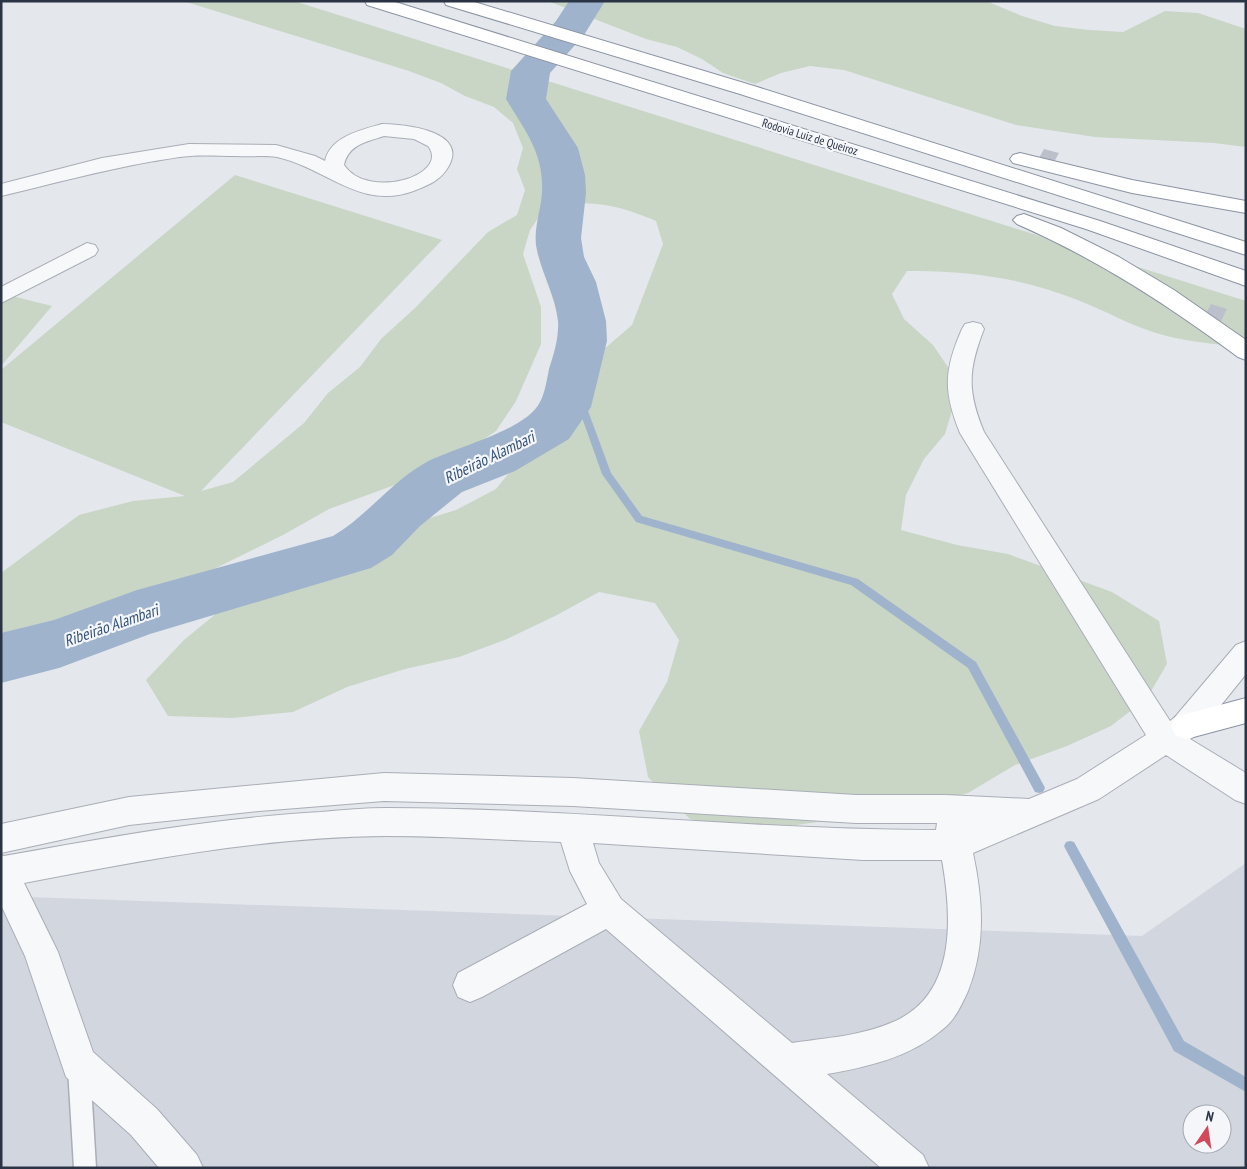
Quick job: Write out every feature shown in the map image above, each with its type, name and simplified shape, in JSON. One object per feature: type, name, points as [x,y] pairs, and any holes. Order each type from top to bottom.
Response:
[{"type":"highway","name":"Rodovia Luiz de Queiroz","points":[[373,1],[1093,225],[1246,279]]},
{"type":"highway","name":"Rodovia Luiz de Queiroz","points":[[452,1],[747,90],[1246,250]]},
{"type":"highway","points":[[747,90],[827,105],[1088,177],[1183,198],[1246,207]]},
{"type":"highway","points":[[799,133],[1053,231],[1158,289],[1206,321],[1246,352]]},
{"type":"highway","points":[[1175,732],[1246,710]]},
{"type":"street","points":[[1,190],[50,176],[150,155],[189,150],[276,151],[365,134],[398,130],[428,137],[438,145],[442,155],[440,165],[432,175],[418,183],[401,188],[364,189],[348,183],[308,160],[276,151]]},
{"type":"street","points":[[338,176],[334,167],[334,157],[346,144],[365,134]]},
{"type":"street","points":[[1,296],[87,250]]},
{"type":"street","points":[[973,329],[961,357],[957,380],[961,407],[972,433],[1175,732],[1246,790]]},
{"type":"street","points":[[184,1168],[144,1122],[79,1064],[41,952],[1,872],[131,848],[259,830],[386,822],[574,828],[863,845],[956,845],[1088,789],[1175,732],[1246,653]]},
{"type":"street","points":[[1,839],[129,811],[259,797],[384,787],[573,792],[856,809],[946,809],[1032,812]]},
{"type":"street","points":[[787,1062],[862,1049],[908,1033],[938,1013],[955,985],[963,954],[966,915],[956,845],[946,809]]},
{"type":"street","points":[[574,828],[578,853],[586,875],[610,910],[910,1168]]},
{"type":"street","points":[[470,985],[610,910]]},
{"type":"lane","points":[[79,1064],[85,1168]]},
{"type":"shaded area","points":[[1246,863],[1246,1168],[1,1168],[1,896],[1142,936]]},
{"type":"green space","points":[[183,1],[294,1],[1246,301],[1246,348],[1163,335],[1140,328],[1086,303],[1055,292],[993,277],[950,272],[907,271],[892,294],[904,319],[933,345],[952,373],[954,404],[945,434],[924,459],[906,495],[901,530],[957,545],[1008,554],[1112,592],[1159,621],[1167,664],[1147,698],[1111,726],[1067,746],[1015,765],[968,793],[914,808],[749,832],[690,819],[648,777],[639,731],[667,682],[679,640],[655,603],[599,592],[507,639],[459,657],[405,669],[347,687],[293,712],[232,718],[168,716],[146,680],[184,640],[223,608],[266,579],[314,562],[358,540],[456,510],[496,489],[546,427],[581,369],[632,325],[663,244],[656,221],[615,207],[578,203],[547,205],[530,230],[523,254],[541,307],[541,344],[516,401],[496,431],[461,455],[422,475],[329,509],[283,535],[145,603],[90,626],[1,646],[1,573],[79,515],[133,501],[185,496],[1,422],[1,370],[235,175],[442,240],[201,491],[233,482],[304,423],[328,393],[360,367],[381,339],[415,308],[488,232],[517,215],[525,190],[517,169],[523,148],[513,123],[494,107],[409,71]]},
{"type":"green space","points":[[548,1],[986,1],[1022,16],[1055,26],[1123,32],[1165,11],[1198,13],[1246,29],[1246,147],[1214,143],[1095,137],[1016,125],[844,70],[810,66],[781,73],[755,84],[723,73],[702,59],[677,47],[646,39]]},
{"type":"green space","points":[[12,296],[52,306],[1,366],[1,302]]},
{"type":"building","points":[[1044,149],[1059,153],[1054,162],[1039,158]]},
{"type":"building","points":[[1211,304],[1227,309],[1221,321],[1205,315]]},
{"type":"waterway","name":"Ribeirão Alambari","points":[[1,658],[59,643],[137,614],[351,553],[372,540],[400,511],[443,478],[459,470],[496,457],[550,426],[565,407],[582,341],[582,321],[572,282],[561,257],[558,238],[564,193],[563,175],[557,148],[526,99],[531,71],[571,27],[587,1]]},
{"type":"waterway","points":[[573,381],[607,474],[639,519],[854,582],[972,665],[1039,788]]},
{"type":"waterway","points":[[1070,846],[1179,1046],[1246,1085]]}]
